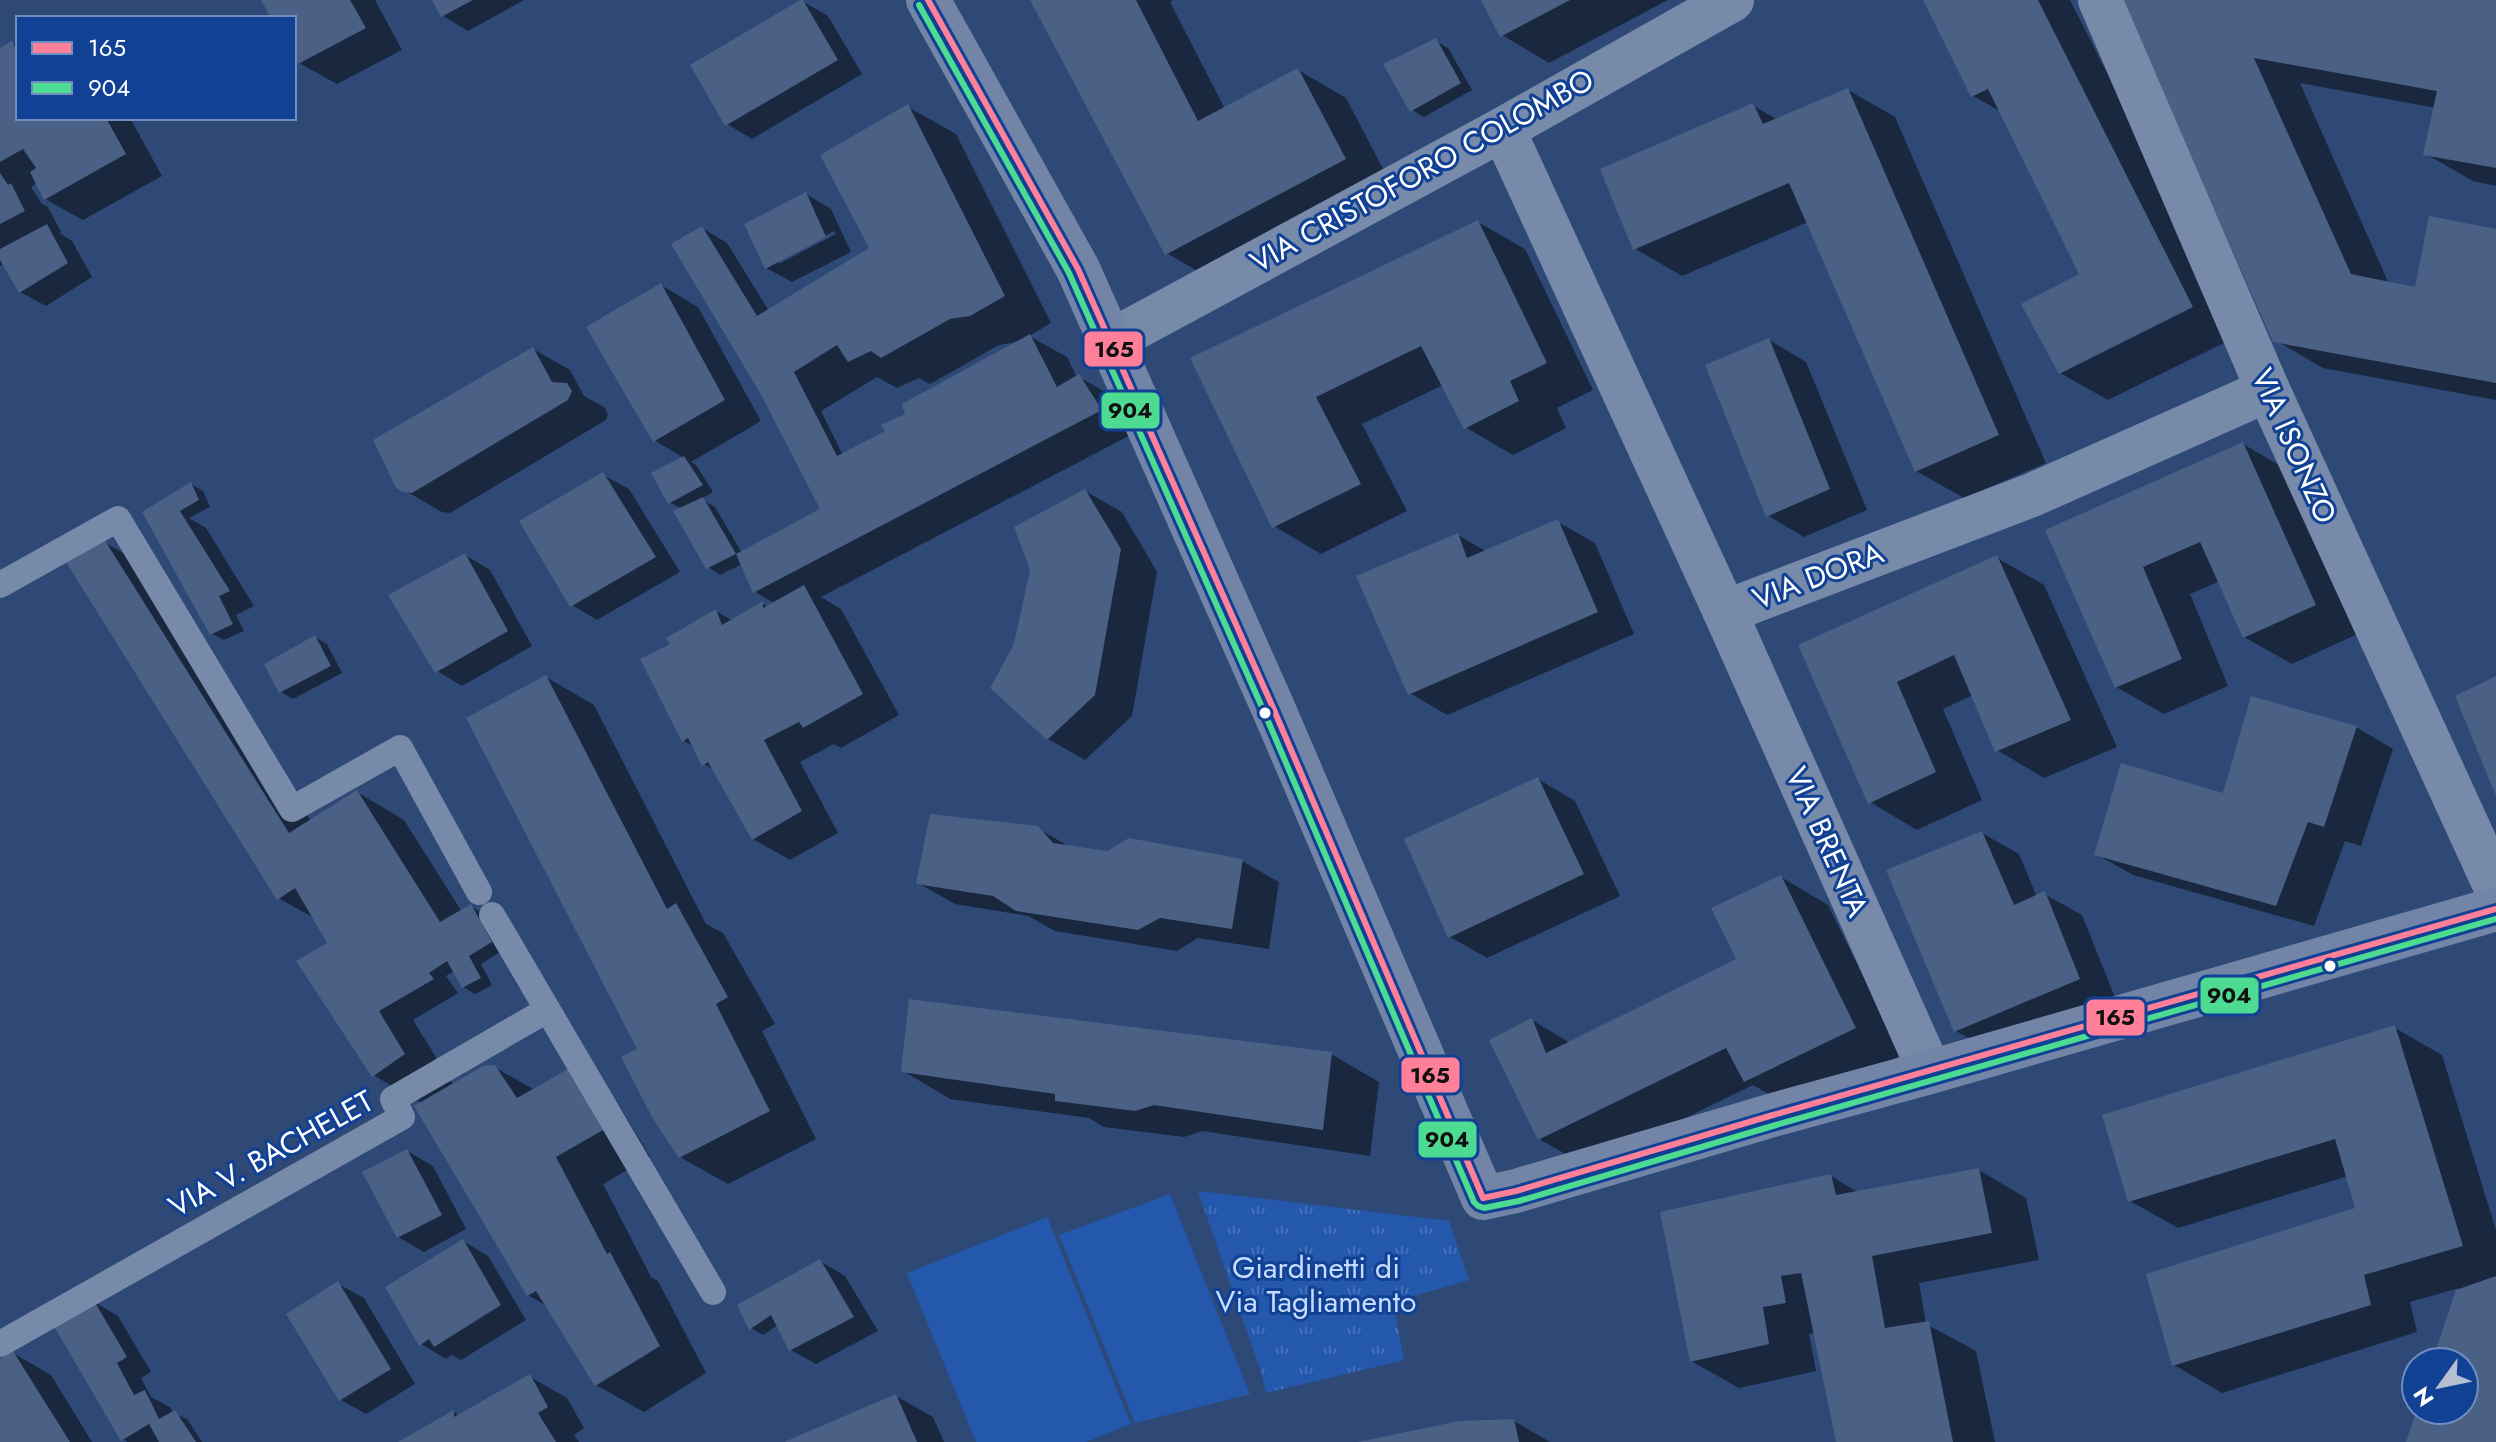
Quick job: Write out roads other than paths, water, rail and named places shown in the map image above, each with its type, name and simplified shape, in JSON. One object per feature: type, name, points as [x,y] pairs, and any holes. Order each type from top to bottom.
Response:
[{"type":"main road","points":[[928,0],[1078,269],[1274,710],[1483,1198],[2496,909]]},
{"type":"street","name":"VIA CRISTOFORO COLOMBO","points":[[1111,341],[1503,129],[1732,0]]},
{"type":"street","name":"VIA ISONZO","points":[[2100,0],[2268,390],[2496,888]]},
{"type":"street","name":"VIA DORA","points":[[1503,129],[1725,612],[2032,495],[2268,390]]},
{"type":"street","name":"VIA BRENTA","points":[[1725,612],[1930,1072]]},
{"type":"lane","points":[[0,585],[118,519],[292,809],[400,748],[479,892]]},
{"type":"lane","points":[[492,915],[713,1292]]},
{"type":"lane","name":"VIA V. BACHELET","points":[[0,1344],[402,1117],[393,1099],[547,1010]]},
{"type":"park label","name":"Giardinetti di Via Tagliamento","points":[[1316,1285]]}]
